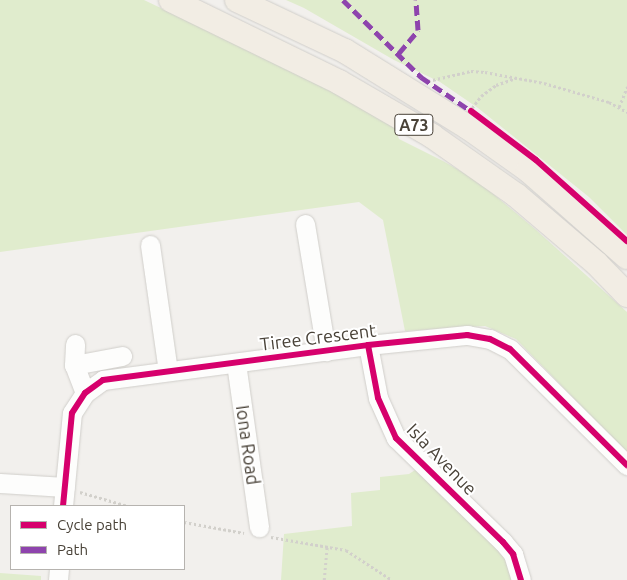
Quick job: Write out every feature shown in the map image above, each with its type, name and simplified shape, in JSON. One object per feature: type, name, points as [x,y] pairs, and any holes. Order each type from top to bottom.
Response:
[{"type":"main road","name":"A73","points":[[172,0],[339,82],[432,136],[516,195],[597,264],[627,295]]},
{"type":"main road","name":"A73","points":[[237,0],[345,51],[470,119],[627,257]]},
{"type":"street","points":[[305,224],[326,351]]},
{"type":"street","points":[[150,245],[168,371]]},
{"type":"street","name":"Tiree Crescent","points":[[63,505],[72,413],[84,393],[103,380],[368,345],[467,335],[490,338],[510,349],[627,465]]},
{"type":"street","points":[[74,344],[74,365],[84,393]]},
{"type":"street","name":"Isla Avenue","points":[[368,345],[378,398],[396,438],[503,542],[512,554],[522,580]]},
{"type":"street","points":[[74,365],[122,356]]},
{"type":"street","name":"Iona Road","points":[[236,363],[260,532]]},
{"type":"street","points":[[0,483],[64,487]]},
{"type":"path","points":[[428,81],[470,71],[486,72],[518,78],[609,102],[627,112]]},
{"type":"path","points":[[470,119],[481,96],[496,85],[518,78]]},
{"type":"path","points":[[619,107],[627,87]]},
{"type":"path","points":[[64,487],[125,505]]},
{"type":"path","points":[[185,522],[260,532],[346,550],[392,580]]},
{"type":"path","points":[[324,580],[327,547]]},
{"type":"green space","points":[[0,0],[144,0],[307,78],[394,126],[399,139],[478,181],[535,229],[627,312],[627,453],[516,339],[485,326],[405,331],[383,220],[359,202],[0,252]]},
{"type":"green space","points":[[286,0],[627,0],[627,235],[589,197],[478,108],[440,82],[394,60],[304,8]]},
{"type":"green space","points":[[418,468],[501,544],[518,580],[281,580],[284,534],[352,526],[351,493],[380,490],[380,477],[409,474]]},
{"type":"green space","points":[[0,573],[41,576],[41,580],[0,580]]},
{"type":"marked path","points":[[343,0],[421,77],[471,111]]},
{"type":"marked path","points":[[399,53],[418,30],[416,0]]},
{"type":"cycle path","points":[[471,111],[536,160],[627,241]]},
{"type":"cycle path","points":[[63,505],[72,413],[85,393],[103,380],[368,345],[467,335],[490,339],[510,349],[627,465]]},
{"type":"cycle path","points":[[368,345],[378,398],[396,438],[503,542],[513,554],[521,580]]}]
